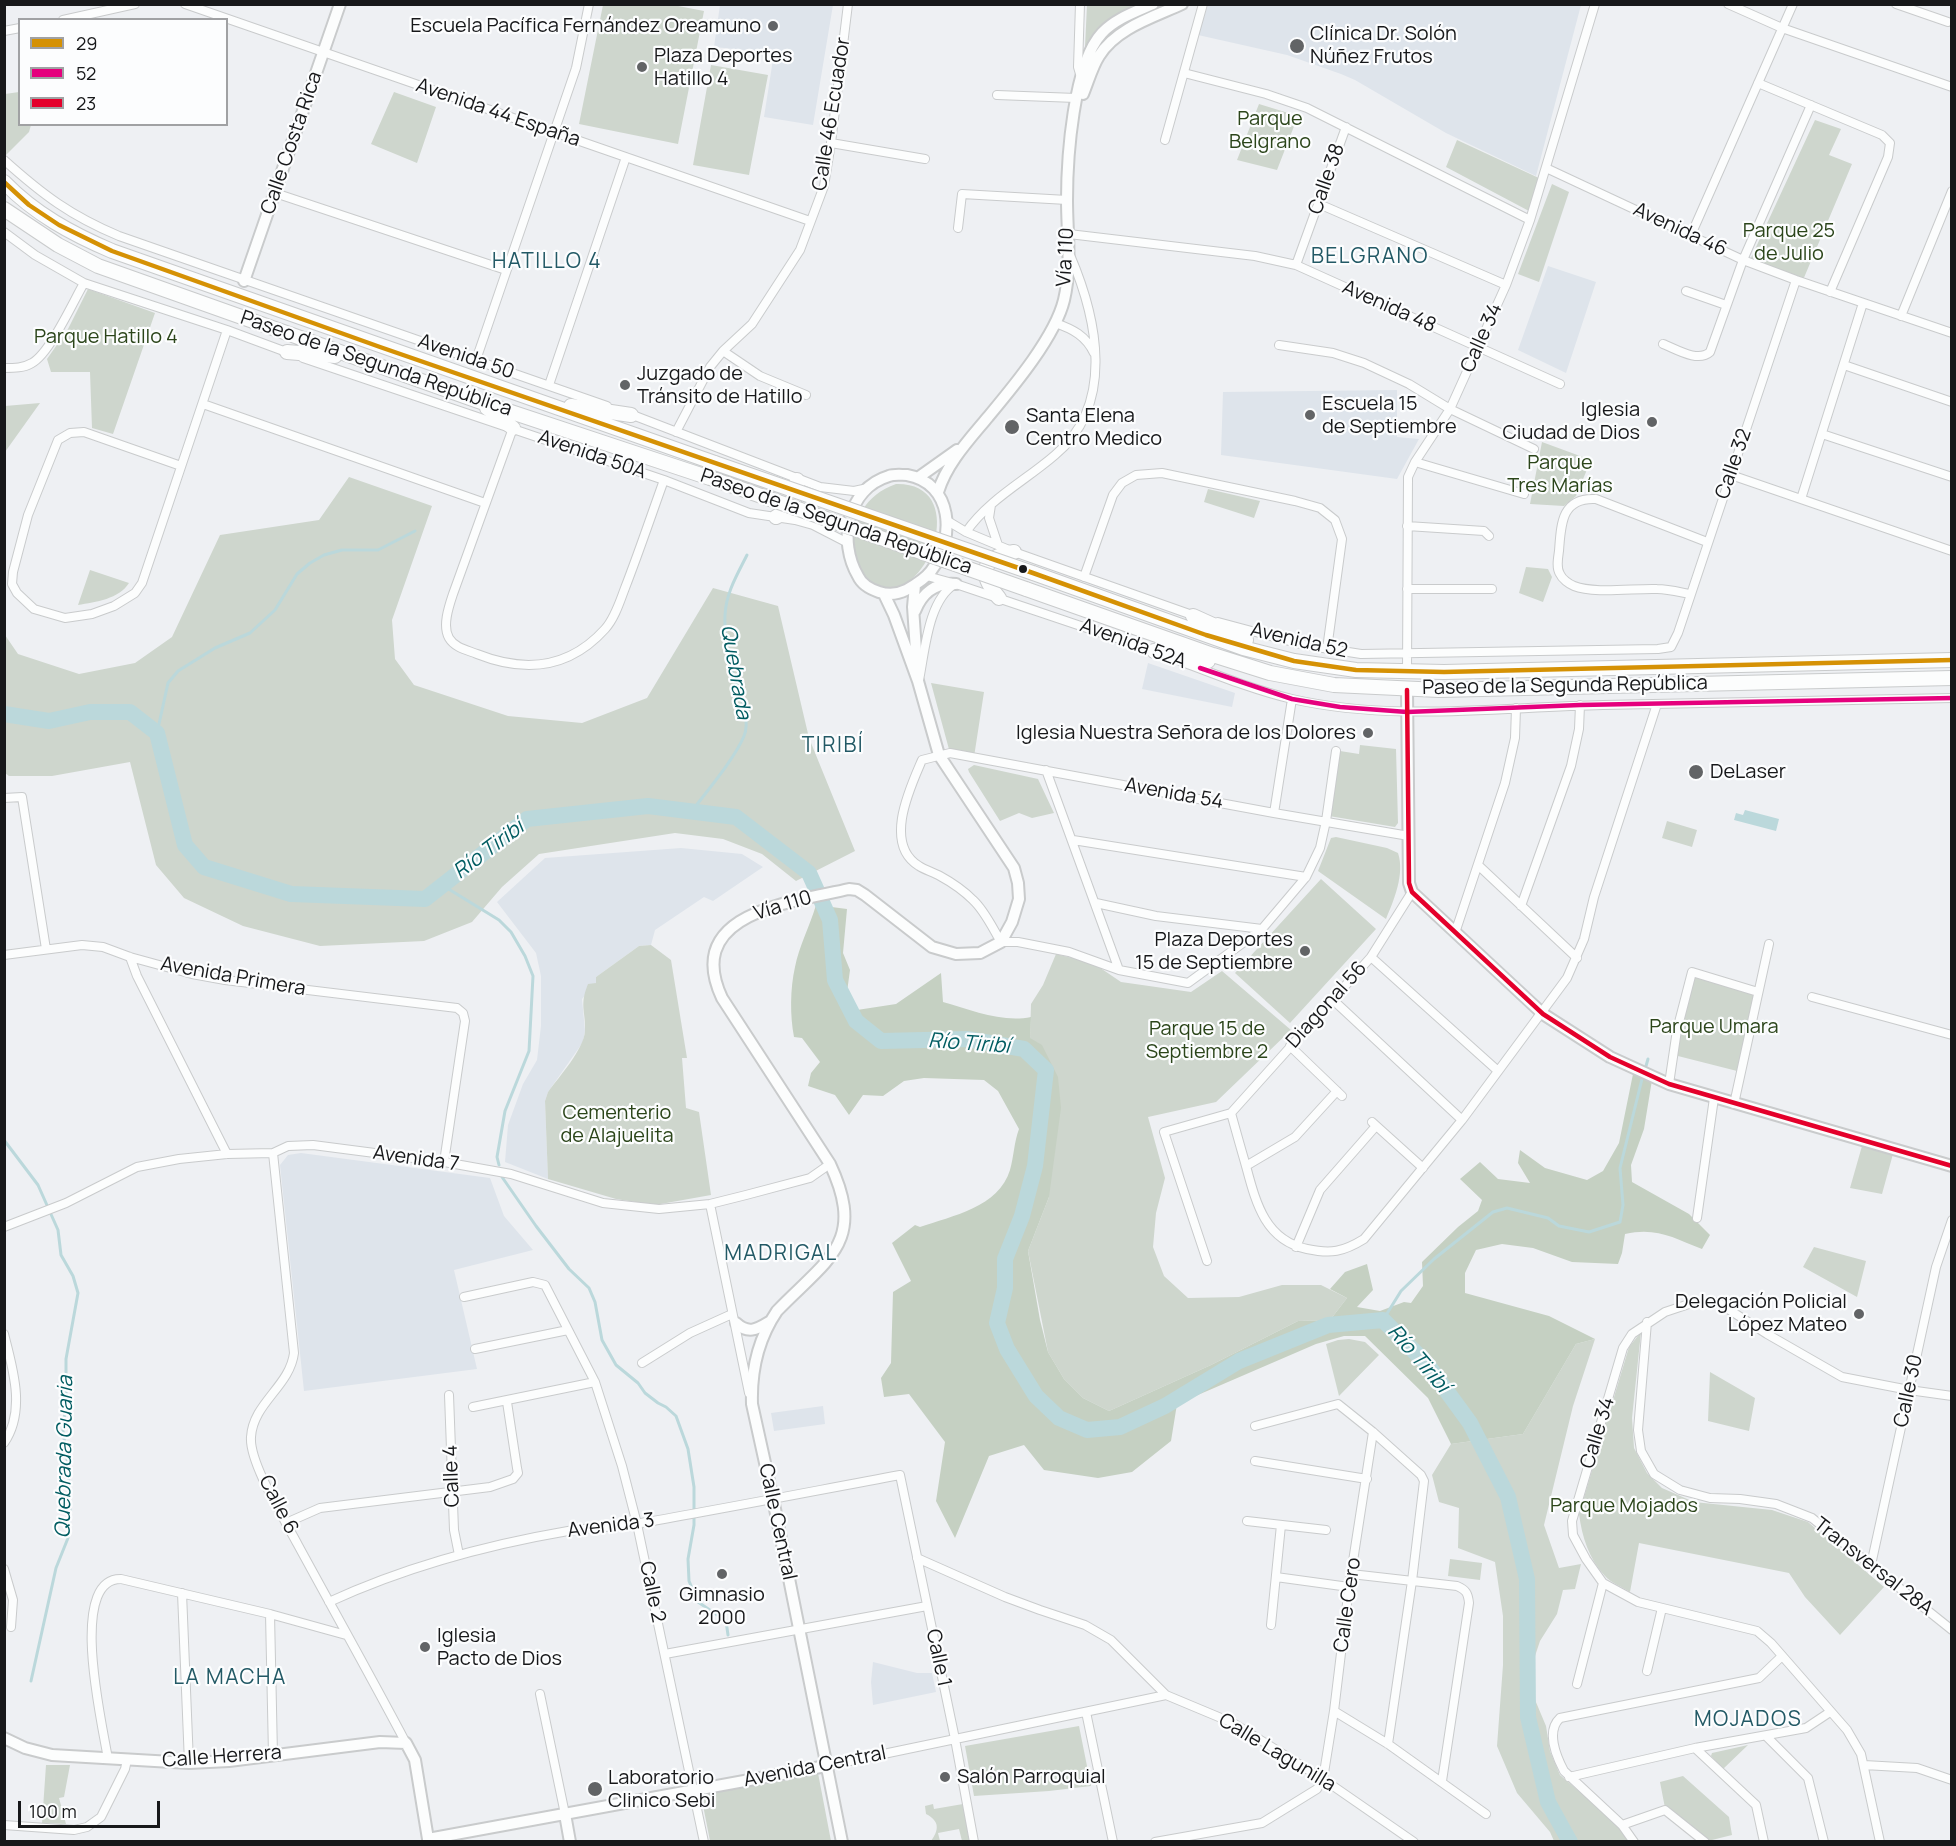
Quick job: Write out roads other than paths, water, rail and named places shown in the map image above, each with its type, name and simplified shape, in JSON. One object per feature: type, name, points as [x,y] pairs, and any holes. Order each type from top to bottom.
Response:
[{"type":"highway","name":"Paseo de la Segunda República","points":[[4,182],[29,205],[59,225],[112,251],[1206,635],[1294,662],[1356,670],[1407,672],[1952,660]]},
{"type":"highway","name":"Paseo de la Segunda República","points":[[4,209],[78,257],[98,266],[478,401],[710,478],[1174,642],[1270,673],[1334,685],[1407,690],[1952,678]]},
{"type":"highway","points":[[286,352],[352,357]]},
{"type":"highway","points":[[478,401],[513,428]]},
{"type":"highway","points":[[538,402],[631,415]]},
{"type":"highway","points":[[776,517],[784,514],[794,503],[797,480]]},
{"type":"highway","points":[[999,598],[988,585],[985,568],[996,556],[1014,552]]},
{"type":"highway","points":[[1193,616],[1294,662]]},
{"type":"highway","points":[[1154,651],[1270,673]]},
{"type":"main road","name":"Calle Costa Rica","points":[[244,281],[340,4]]},
{"type":"main road","name":"Vía 110","points":[[938,492],[946,471],[966,442],[1025,369],[1055,323],[1068,279],[1070,254],[1067,200],[1074,113],[1086,60],[1100,35],[1111,24],[1153,4]]},
{"type":"main road","name":"Vía 110","points":[[1074,113],[1099,56],[1112,40],[1125,31],[1182,4]]},
{"type":"main road","name":"Vía 110","points":[[919,477],[966,442]]},
{"type":"main road","points":[[890,476],[919,477],[938,492],[942,502],[946,533],[942,552],[927,576],[915,585],[899,593],[884,594],[870,588],[860,580],[851,565],[846,542],[850,517],[860,498],[869,488],[890,476]]},
{"type":"main road","points":[[914,623],[919,600],[927,591],[938,585],[956,584]]},
{"type":"main road","points":[[915,585],[914,623],[918,681]]},
{"type":"main road","points":[[884,594],[918,681],[939,755],[1014,868],[1019,899],[1012,922],[1001,942]]},
{"type":"main road","points":[[1407,690],[1409,883],[1412,892],[1543,1014],[1610,1057],[1669,1084],[1952,1166]]},
{"type":"main road","name":"Vía 110","points":[[752,1404],[754,1367],[770,1322],[777,1311],[828,1260],[843,1236],[844,1203],[830,1164],[722,998],[712,968],[719,942],[736,923],[763,909],[790,900],[857,890],[932,946],[956,954],[980,953],[1001,942]]},
{"type":"main road","points":[[734,1319],[742,1329],[752,1331],[770,1322]]},
{"type":"main road","name":"Calle Central","points":[[752,1404],[842,1842]]},
{"type":"main road","name":"Calle Herrera","points":[[4,1738],[25,1748],[52,1755],[189,1763],[229,1761],[380,1742],[406,1743]]},
{"type":"main road","name":"Calle 6","points":[[406,1743],[414,1760],[428,1840]]},
{"type":"main road","name":"Avenida Central","points":[[428,1840],[826,1766]]},
{"type":"main road","points":[[565,1814],[570,1842]]},
{"type":"street","points":[[72,18],[135,4]]},
{"type":"street","name":"Avenida 44 España","points":[[185,4],[225,18]]},
{"type":"street","points":[[476,360],[576,68],[589,4]]},
{"type":"street","name":"Calle 46 Ecuador","points":[[676,432],[710,366],[752,324],[800,250],[824,186],[848,4]]},
{"type":"street","points":[[1080,4],[1078,68],[1081,77]]},
{"type":"street","points":[[1165,140],[1203,4]]},
{"type":"street","name":"Calle 34","points":[[1407,672],[1408,479],[1415,462],[1450,409],[1506,285],[1530,220],[1594,4]]},
{"type":"street","points":[[1728,4],[1782,28],[1952,87]]},
{"type":"street","points":[[1691,235],[1793,4]]},
{"type":"street","points":[[1896,4],[1948,22]]},
{"type":"street","name":"Avenida 44 España","points":[[228,19],[810,221]]},
{"type":"street","points":[[1184,73],[1297,105],[1346,127],[1530,220]]},
{"type":"street","points":[[1758,83],[1882,135],[1890,143],[1888,157],[1830,292]]},
{"type":"street","points":[[997,95],[1076,98]]},
{"type":"street","points":[[1663,344],[1703,357],[1710,352],[1743,260],[1811,105]]},
{"type":"street","name":"Calle 38","points":[[1296,265],[1346,127]]},
{"type":"street","points":[[831,143],[925,159]]},
{"type":"street","points":[[549,385],[626,157]]},
{"type":"street","name":"Avenida 50","points":[[4,160],[30,184],[65,210],[119,236],[549,385],[797,480],[837,490],[854,491],[869,488]]},
{"type":"street","name":"Avenida 46","points":[[1546,168],[1743,260],[1952,333]]},
{"type":"street","points":[[1901,316],[1952,190]]},
{"type":"street","points":[[275,193],[506,270]]},
{"type":"street","points":[[957,228],[962,194],[1067,200]]},
{"type":"street","points":[[1319,204],[1506,285]]},
{"type":"street","name":"Avenida 50A","points":[[4,232],[35,255],[84,283],[664,480],[749,513],[813,525],[846,542]]},
{"type":"street","name":"Avenida 48","points":[[1069,234],[1255,256],[1296,265],[1560,384]]},
{"type":"street","points":[[966,532],[993,501],[1057,454],[1069,441],[1082,420],[1090,400],[1094,387],[1096,357],[1089,305],[1070,254]]},
{"type":"street","name":"Calle 32","points":[[1671,646],[1675,641],[1796,280]]},
{"type":"street","points":[[4,368],[16,369],[33,363],[45,351],[84,283]]},
{"type":"street","points":[[1686,291],[1726,305]]},
{"type":"street","points":[[1801,499],[1863,303]]},
{"type":"street","points":[[1055,323],[1080,334],[1090,345],[1096,357]]},
{"type":"street","points":[[181,466],[84,432],[70,433],[58,440],[22,534],[13,572],[12,584],[17,593],[34,609],[65,618],[92,614],[114,606],[135,593],[142,583],[227,330]]},
{"type":"street","points":[[1279,345],[1333,353],[1364,363],[1414,387],[1450,409],[1534,449]]},
{"type":"street","points":[[723,351],[760,376],[806,395]]},
{"type":"street","points":[[1844,365],[1952,402]]},
{"type":"street","points":[[203,404],[485,503]]},
{"type":"street","points":[[513,428],[449,607],[446,629],[449,638],[457,646],[496,662],[520,666],[561,660],[580,652],[607,627],[618,607],[638,556],[664,480]]},
{"type":"street","points":[[1822,434],[1952,477]]},
{"type":"street","points":[[1415,462],[1524,494]]},
{"type":"street","points":[[1084,577],[1113,495],[1128,478],[1144,473],[1162,472],[1294,501],[1326,511],[1339,527],[1343,545],[1327,649]]},
{"type":"street","points":[[1731,475],[1952,551]]},
{"type":"street","points":[[1689,594],[1660,589],[1586,589],[1572,585],[1563,579],[1558,568],[1561,521],[1576,503],[1590,499],[1606,502],[1707,542]]},
{"type":"street","points":[[993,501],[988,518],[998,545]]},
{"type":"street","name":"Avenida 52","points":[[946,520],[966,532],[1014,552],[1193,616],[1327,649],[1361,654],[1407,655],[1658,649],[1671,646]]},
{"type":"street","points":[[1407,526],[1484,531],[1489,536]]},
{"type":"street","name":"Avenida 52A","points":[[927,576],[1154,651],[1236,682],[1292,699],[1340,707],[1407,712],[1580,705],[1952,698]]},
{"type":"street","points":[[918,681],[936,606],[947,589],[956,584]]},
{"type":"street","points":[[1407,589],[1492,589]]},
{"type":"street","points":[[1274,813],[1292,699]]},
{"type":"street","points":[[1207,1261],[1164,1132],[1231,1113],[1261,1215],[1273,1230],[1296,1247],[1324,1253],[1346,1250],[1364,1239],[1462,1120],[1543,1014],[1567,978],[1577,958],[1624,801],[1657,704]]},
{"type":"street","points":[[1521,906],[1571,766],[1580,729],[1580,705]]},
{"type":"street","points":[[1455,933],[1505,783],[1515,738],[1516,708]]},
{"type":"street","points":[[939,755],[922,760],[903,808],[901,827],[903,847],[911,861],[939,876],[974,901],[1001,942],[1018,942],[1069,952],[1119,970],[1188,983],[1262,929],[1306,877],[1320,848],[1336,750]]},
{"type":"street","name":"Avenida 54","points":[[939,755],[950,753],[1409,836]]},
{"type":"street","points":[[1046,770],[1119,970]]},
{"type":"street","points":[[4,798],[22,797],[46,949]]},
{"type":"street","points":[[1073,840],[1306,877]]},
{"type":"street","points":[[1478,866],[1577,958]]},
{"type":"street","name":"Diagonal 56","points":[[1231,1113],[1371,957],[1412,892]]},
{"type":"street","points":[[1096,903],[1156,916],[1262,929]]},
{"type":"street","points":[[1734,1104],[1769,944]]},
{"type":"street","name":"Avenida Primera","points":[[4,955],[82,945],[103,947],[192,974],[225,980],[457,1008],[463,1013],[465,1021],[444,1162]]},
{"type":"street","points":[[130,957],[136,976],[227,1154]]},
{"type":"street","points":[[1371,957],[1498,1071]]},
{"type":"street","points":[[1669,1084],[1677,1030],[1692,972],[1758,992]]},
{"type":"street","points":[[1812,997],[1952,1035]]},
{"type":"street","points":[[1332,999],[1462,1120]]},
{"type":"street","points":[[1246,1166],[1295,1137],[1340,1093],[1290,1046]]},
{"type":"street","points":[[1697,1218],[1714,1098]]},
{"type":"street","points":[[1296,1247],[1320,1190],[1374,1124],[1423,1168]]},
{"type":"street","name":"Avenida 7","points":[[4,1227],[66,1203],[137,1167],[227,1154],[273,1153],[288,1146],[313,1146],[444,1162],[511,1174],[603,1203],[658,1209],[710,1204],[810,1178],[830,1164]]},
{"type":"street","name":"Calle 6","points":[[273,1153],[294,1353],[287,1374],[255,1418],[251,1442],[256,1462],[286,1523],[406,1743]]},
{"type":"street","name":"Calle Central","points":[[710,1204],[752,1404]]},
{"type":"street","name":"Calle 30","points":[[1871,1564],[1936,1267],[1952,1220]]},
{"type":"street","name":"Calle 2","points":[[464,1297],[533,1282],[545,1285],[595,1382],[637,1524],[704,1842]]},
{"type":"street","name":"Calle 34","points":[[1603,1583],[1586,1560],[1573,1535],[1572,1521],[1623,1348],[1632,1334],[1665,1312],[1695,1302],[1717,1302],[1842,1377],[1952,1396]]},
{"type":"street","points":[[642,1363],[690,1333],[734,1319]]},
{"type":"street","name":"Transversal 28A","points":[[1647,1322],[1638,1430],[1641,1451],[1654,1474],[1680,1490],[1710,1498],[1776,1504],[1812,1518],[1952,1630]]},
{"type":"street","points":[[475,1349],[568,1330]]},
{"type":"street","points":[[4,1334],[11,1360],[16,1396],[14,1425],[4,1443]]},
{"type":"street","points":[[473,1407],[507,1402],[595,1382]]},
{"type":"street","name":"Calle 4","points":[[449,1395],[454,1530],[459,1555]]},
{"type":"street","points":[[286,1523],[320,1508],[490,1487],[513,1479],[518,1473],[507,1402]]},
{"type":"street","points":[[1255,1426],[1333,1404],[1342,1406],[1421,1475],[1425,1486],[1388,1744]]},
{"type":"street","name":"Calle Cero","points":[[1323,1779],[1373,1432]]},
{"type":"street","points":[[1255,1461],[1367,1479]]},
{"type":"street","name":"Avenida 3","points":[[329,1602],[368,1584],[459,1555],[521,1539],[572,1530],[637,1524],[900,1475]]},
{"type":"street","name":"Calle 1","points":[[900,1475],[956,1739],[974,1842]]},
{"type":"street","points":[[1247,1521],[1326,1530]]},
{"type":"street","points":[[1271,1624],[1281,1525]]},
{"type":"street","name":"Calle Lagunilla","points":[[917,1558],[1005,1597],[1085,1625],[1111,1640],[1166,1695],[1233,1723],[1323,1779],[1414,1842]]},
{"type":"street","points":[[4,1569],[13,1600],[10,1627]]},
{"type":"street","points":[[1351,1574],[1457,1586],[1463,1588],[1468,1594],[1469,1603],[1442,1781]]},
{"type":"street","points":[[1276,1577],[1349,1587]]},
{"type":"street","points":[[108,1759],[90,1643],[93,1605],[102,1588],[109,1581],[121,1579],[270,1614],[346,1635]]},
{"type":"street","points":[[1577,1684],[1603,1583],[1638,1602],[1757,1631],[1771,1643],[1780,1657],[1846,1730],[1861,1754],[1880,1842]]},
{"type":"street","points":[[182,1593],[189,1763]]},
{"type":"street","points":[[665,1654],[927,1606]]},
{"type":"street","points":[[1647,1671],[1662,1608]]},
{"type":"street","points":[[270,1614],[273,1755]]},
{"type":"street","points":[[1634,1842],[1622,1825],[1600,1803],[1569,1778],[1558,1760],[1554,1745],[1553,1731],[1556,1722],[1560,1718],[1759,1678],[1780,1657]]},
{"type":"street","points":[[540,1694],[565,1814]]},
{"type":"street","name":"Avenida Central","points":[[826,1766],[1166,1695]]},
{"type":"street","points":[[1334,1711],[1388,1744],[1486,1814]]},
{"type":"street","points":[[1086,1712],[1113,1842]]},
{"type":"street","points":[[1569,1778],[1695,1748],[1767,1737],[1806,1728],[1830,1712]]},
{"type":"street","points":[[1767,1737],[1808,1778],[1824,1842]]},
{"type":"street","points":[[1695,1748],[1756,1805],[1764,1842]]},
{"type":"street","points":[[4,1825],[74,1830],[87,1827],[101,1817],[125,1769],[127,1760]]},
{"type":"street","points":[[1864,1765],[1917,1768],[1952,1780]]},
{"type":"street","points":[[1155,1842],[1262,1823],[1317,1789],[1323,1779]]},
{"type":"street","points":[[1622,1825],[1665,1810],[1705,1842]]},
{"type":"water","points":[[1745,810],[1779,819],[1776,831],[1734,820],[1736,813],[1743,815]]},
{"type":"waterway","name":"Quebrada","points":[[157,733],[168,683],[178,671],[215,648],[250,633],[275,610],[297,574],[310,563],[324,555],[342,550],[378,550],[415,531]]},
{"type":"waterway","name":"Quebrada","points":[[692,811],[734,754],[746,728],[745,712],[729,656],[725,622],[730,592],[747,555]]},
{"type":"waterway","name":"Río Tiribí","points":[[4,714],[49,721],[90,712],[130,712],[157,733],[185,845],[204,867],[291,894],[425,899],[527,819],[648,806],[736,817],[809,873],[830,920],[835,980],[856,1021],[881,1041],[967,1039],[1024,1049],[1046,1070],[1035,1166],[1022,1216],[1005,1259],[1005,1288],[997,1323],[1007,1349],[1036,1396],[1059,1418],[1087,1430],[1120,1427],[1165,1406],[1239,1361],[1328,1325],[1383,1320],[1427,1364],[1470,1423],[1508,1497],[1527,1579],[1528,1717],[1548,1802],[1570,1842]]},
{"type":"waterway","points":[[442,885],[499,920],[511,932],[533,976],[529,1051],[505,1111],[497,1157],[499,1165]]},
{"type":"waterway","name":"Quebrada","points":[[1646,1066],[1648,1059]]},
{"type":"waterway","points":[[1383,1320],[1401,1291],[1434,1259],[1493,1212],[1507,1208],[1548,1218],[1559,1226],[1589,1232],[1620,1222],[1623,1205],[1620,1168],[1642,1079]]},
{"type":"waterway","name":"Quebrada Guaria","points":[[4,1140],[38,1185],[58,1230],[61,1255],[73,1276],[78,1293],[66,1359],[63,1431],[68,1466],[70,1510],[68,1538],[56,1568],[31,1681]]},
{"type":"waterway","points":[[502,1177],[569,1269],[589,1288],[595,1302],[602,1340],[616,1365],[638,1383],[645,1393],[676,1416],[688,1449],[694,1487],[694,1525],[688,1559],[689,1581],[698,1602],[726,1621],[728,1635]]},
{"type":"place","name":"Escuela Pacífica Fernández Oreamuno","points":[[773,26]]},
{"type":"place","name":"Clínica Dr. Solón Núñez Frutos","points":[[1297,46]]},
{"type":"place","name":"Plaza Deportes Hatillo 4","points":[[642,67]]},
{"type":"place","name":"Juzgado de Tránsito de Hatillo","points":[[625,385]]},
{"type":"place","name":"Escuela 15 de Septiembre","points":[[1310,415]]},
{"type":"place","name":"Iglesia Ciudad de Dios","points":[[1652,422]]},
{"type":"place","name":"Santa Elena Centro Medico","points":[[1012,427]]},
{"type":"place","name":"Iglesia Nuestra Señora de los Dolores","points":[[1368,733]]},
{"type":"place","name":"DeLaser","points":[[1696,772]]},
{"type":"place","name":"Plaza Deportes 15 de Septiembre","points":[[1305,951]]},
{"type":"place","name":"Delegación Policial López Mateo","points":[[1859,1314]]},
{"type":"place","name":"Gimnasio 2000","points":[[722,1574]]},
{"type":"place","name":"Iglesia Pacto de Dios","points":[[425,1647]]},
{"type":"place","name":"Salón Parroquial","points":[[945,1777]]},
{"type":"place","name":"Laboratorio Clinico Sebi","points":[[595,1789]]},
{"type":"district","name":"BELGRANO","points":[[1370,257]]},
{"type":"district","name":"HATILLO 4","points":[[547,262]]},
{"type":"district","name":"TIRIBÍ","points":[[833,746]]},
{"type":"district","name":"MADRIGAL","points":[[781,1254]]},
{"type":"district","name":"LA MACHA","points":[[230,1678]]},
{"type":"district","name":"MOJADOS","points":[[1748,1720]]},
{"type":"park label","name":"Parque Belgrano","points":[[1270,130]]},
{"type":"park label","name":"Parque 25 de Julio","points":[[1789,242]]},
{"type":"park label","name":"Parque Hatillo 4","points":[[106,337]]},
{"type":"park label","name":"Parque Tres Marías","points":[[1560,474]]},
{"type":"park label","name":"Parque Umara","points":[[1714,1027]]},
{"type":"park label","name":"Parque 15 de Septiembre 2","points":[[1207,1040]]},
{"type":"park label","name":"Cementerio de Alajuelita","points":[[617,1124]]},
{"type":"park label","name":"Parque Mojados","points":[[1624,1506]]}]
